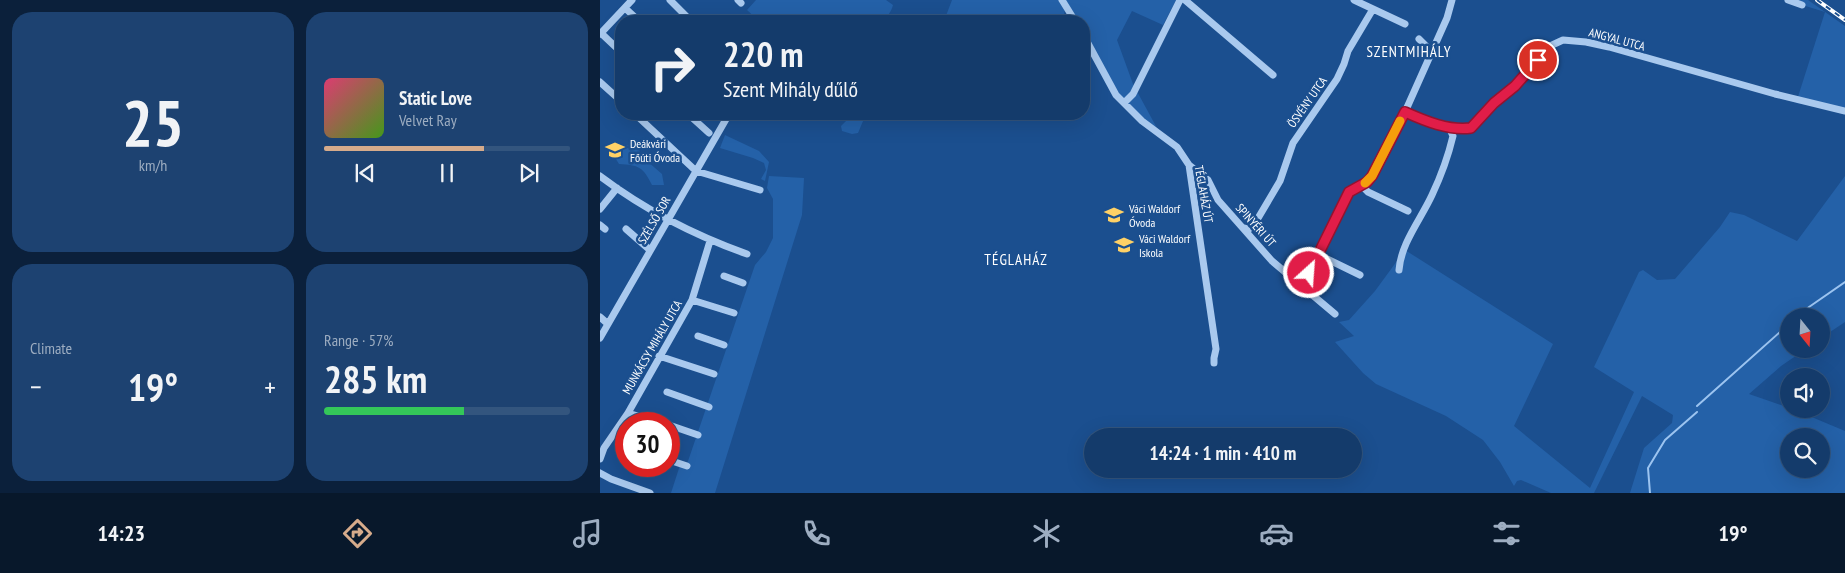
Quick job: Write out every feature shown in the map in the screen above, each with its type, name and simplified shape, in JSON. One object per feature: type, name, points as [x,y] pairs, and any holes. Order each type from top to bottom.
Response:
[{"type":"street","points":[[618,15],[632,0]]},
{"type":"street","points":[[670,0],[685,15]]},
{"type":"street","points":[[1062,0],[1071,15]]},
{"type":"street","points":[[1124,103],[1133,94],[1180,0]]},
{"type":"street","points":[[1186,0],[1274,75]]},
{"type":"street","points":[[1354,0],[1405,24]]},
{"type":"street","points":[[1309,273],[1349,192],[1372,176],[1405,112],[1447,18],[1452,0]]},
{"type":"street","points":[[1788,0],[1802,5]]},
{"type":"street","points":[[625,8],[633,15]]},
{"type":"street","name":"ÖSVÉNY UTCA","points":[[1244,228],[1249,229],[1254,225],[1280,181],[1293,143],[1334,84],[1348,51],[1373,9]]},
{"type":"street","points":[[615,18],[600,34],[615,47]]},
{"type":"street","points":[[1419,39],[1432,52]]},
{"type":"street","name":"ANGYAL UTCA","points":[[1449,127],[1460,130],[1471,128],[1494,103],[1515,86],[1550,46],[1563,40],[1609,47],[1766,92],[1845,111]]},
{"type":"street","name":"TÉGLAHÁZ ÚT","points":[[1090,47],[1116,95],[1142,121],[1177,147],[1189,165],[1216,349],[1214,363]]},
{"type":"street","points":[[600,82],[615,96]]},
{"type":"street","points":[[1399,270],[1400,259],[1432,196],[1448,158],[1453,136],[1449,127],[1405,112]]},
{"type":"street","points":[[641,120],[696,171],[760,190]]},
{"type":"street","points":[[695,120],[709,133]]},
{"type":"street","name":"SZÉLSŐ SOR","points":[[600,338],[726,120]]},
{"type":"street","name":"SPINYÉRI ÚT","points":[[1189,165],[1208,180],[1218,200],[1272,261],[1336,314]]},
{"type":"street","points":[[600,176],[668,220],[710,241],[747,254]]},
{"type":"street","points":[[1361,185],[1368,192],[1408,211]]},
{"type":"street","points":[[600,209],[616,188]]},
{"type":"street","points":[[626,229],[650,250]]},
{"type":"street","name":"MUNKÁCSY MIHÁLY UTCA","points":[[629,412],[692,300],[710,241]]},
{"type":"street","points":[[1319,255],[1360,275]]},
{"type":"street","points":[[724,276],[743,283]]},
{"type":"street","points":[[692,300],[734,313]]},
{"type":"street","points":[[600,317],[608,324]]},
{"type":"street","points":[[698,336],[724,345]]},
{"type":"street","points":[[659,356],[714,374]]},
{"type":"street","points":[[667,392],[708,407]]},
{"type":"street","points":[[680,429],[698,435]]},
{"type":"street","name":"MUNKÁCSY MIHÁLY UTCA","points":[[600,459],[602,447],[615,430]]},
{"type":"street","points":[[680,464],[687,466]]},
{"type":"street","points":[[600,473],[650,493]]},
{"type":"shaded area","points":[[756,0],[886,0],[893,5],[888,15],[752,15],[747,10]]},
{"type":"shaded area","points":[[952,0],[1059,0],[1065,9],[1064,15],[946,15]]},
{"type":"shaded area","points":[[1066,0],[1176,0],[1163,25],[1132,11],[1117,40],[1133,84],[1158,130],[1125,104],[1090,43],[1090,15],[1075,15]]},
{"type":"shaded area","points":[[1786,0],[1808,0],[1845,26],[1845,111],[1796,103],[1825,12]]},
{"type":"shaded area","points":[[847,120],[863,120],[858,133],[852,134],[842,131],[841,126]]},
{"type":"shaded area","points":[[725,135],[759,151],[769,162],[765,181],[761,179],[766,170],[764,163],[720,148]]},
{"type":"shaded area","points":[[639,144],[640,155],[662,174],[664,185],[652,185],[640,168],[619,164],[614,156],[624,146]]},
{"type":"shaded area","points":[[769,176],[804,178],[802,215],[715,493],[671,493],[676,477],[680,477],[681,462],[687,464],[755,265],[766,252],[773,238],[773,199],[767,188]]},
{"type":"shaded area","points":[[1845,176],[1845,322],[1830,332],[1830,308],[1780,308],[1780,358],[1793,358],[1749,394],[1780,405],[1780,418],[1814,418],[1845,431],[1845,493],[1630,493],[1644,448],[1672,423],[1673,415],[1642,396],[1594,493],[1551,493],[1521,480],[1517,481],[1514,486],[1500,462],[1483,440],[1446,416],[1376,384],[1363,373],[1335,342],[1354,336],[1339,322],[1349,320],[1375,291],[1405,250],[1553,344],[1514,426],[1590,488],[1634,392],[1594,367],[1639,272],[1643,270],[1657,280],[1675,279],[1720,227],[1730,212],[1744,215],[1797,241]]},
{"type":"waterway","points":[[1808,308],[1845,282]]},
{"type":"waterway","points":[[1697,406],[1780,332]]},
{"type":"waterway","points":[[1650,493],[1648,468],[1665,440],[1697,412]]},
{"type":"railway","points":[[1817,0],[1845,20]]},
{"type":"slow traffic","points":[[1365,183],[1372,176],[1400,121]]},
{"type":"place","name":"Deákvári Főúti Óvoda","points":[[615,150]]},
{"type":"place","name":"Váci Waldorf Óvoda","points":[[1114,215]]},
{"type":"place","name":"Váci Waldorf Iskola","points":[[1124,245]]},
{"type":"district","name":"SZENTMIHÁLY","points":[[1409,51]]},
{"type":"district","name":"TÉGLAHÁZ","points":[[1016,259]]},
{"type":"route","points":[[1309,273],[1349,192],[1367,182],[1372,176],[1405,112],[1460,130],[1471,128],[1494,103],[1515,86],[1538,60]]}]
